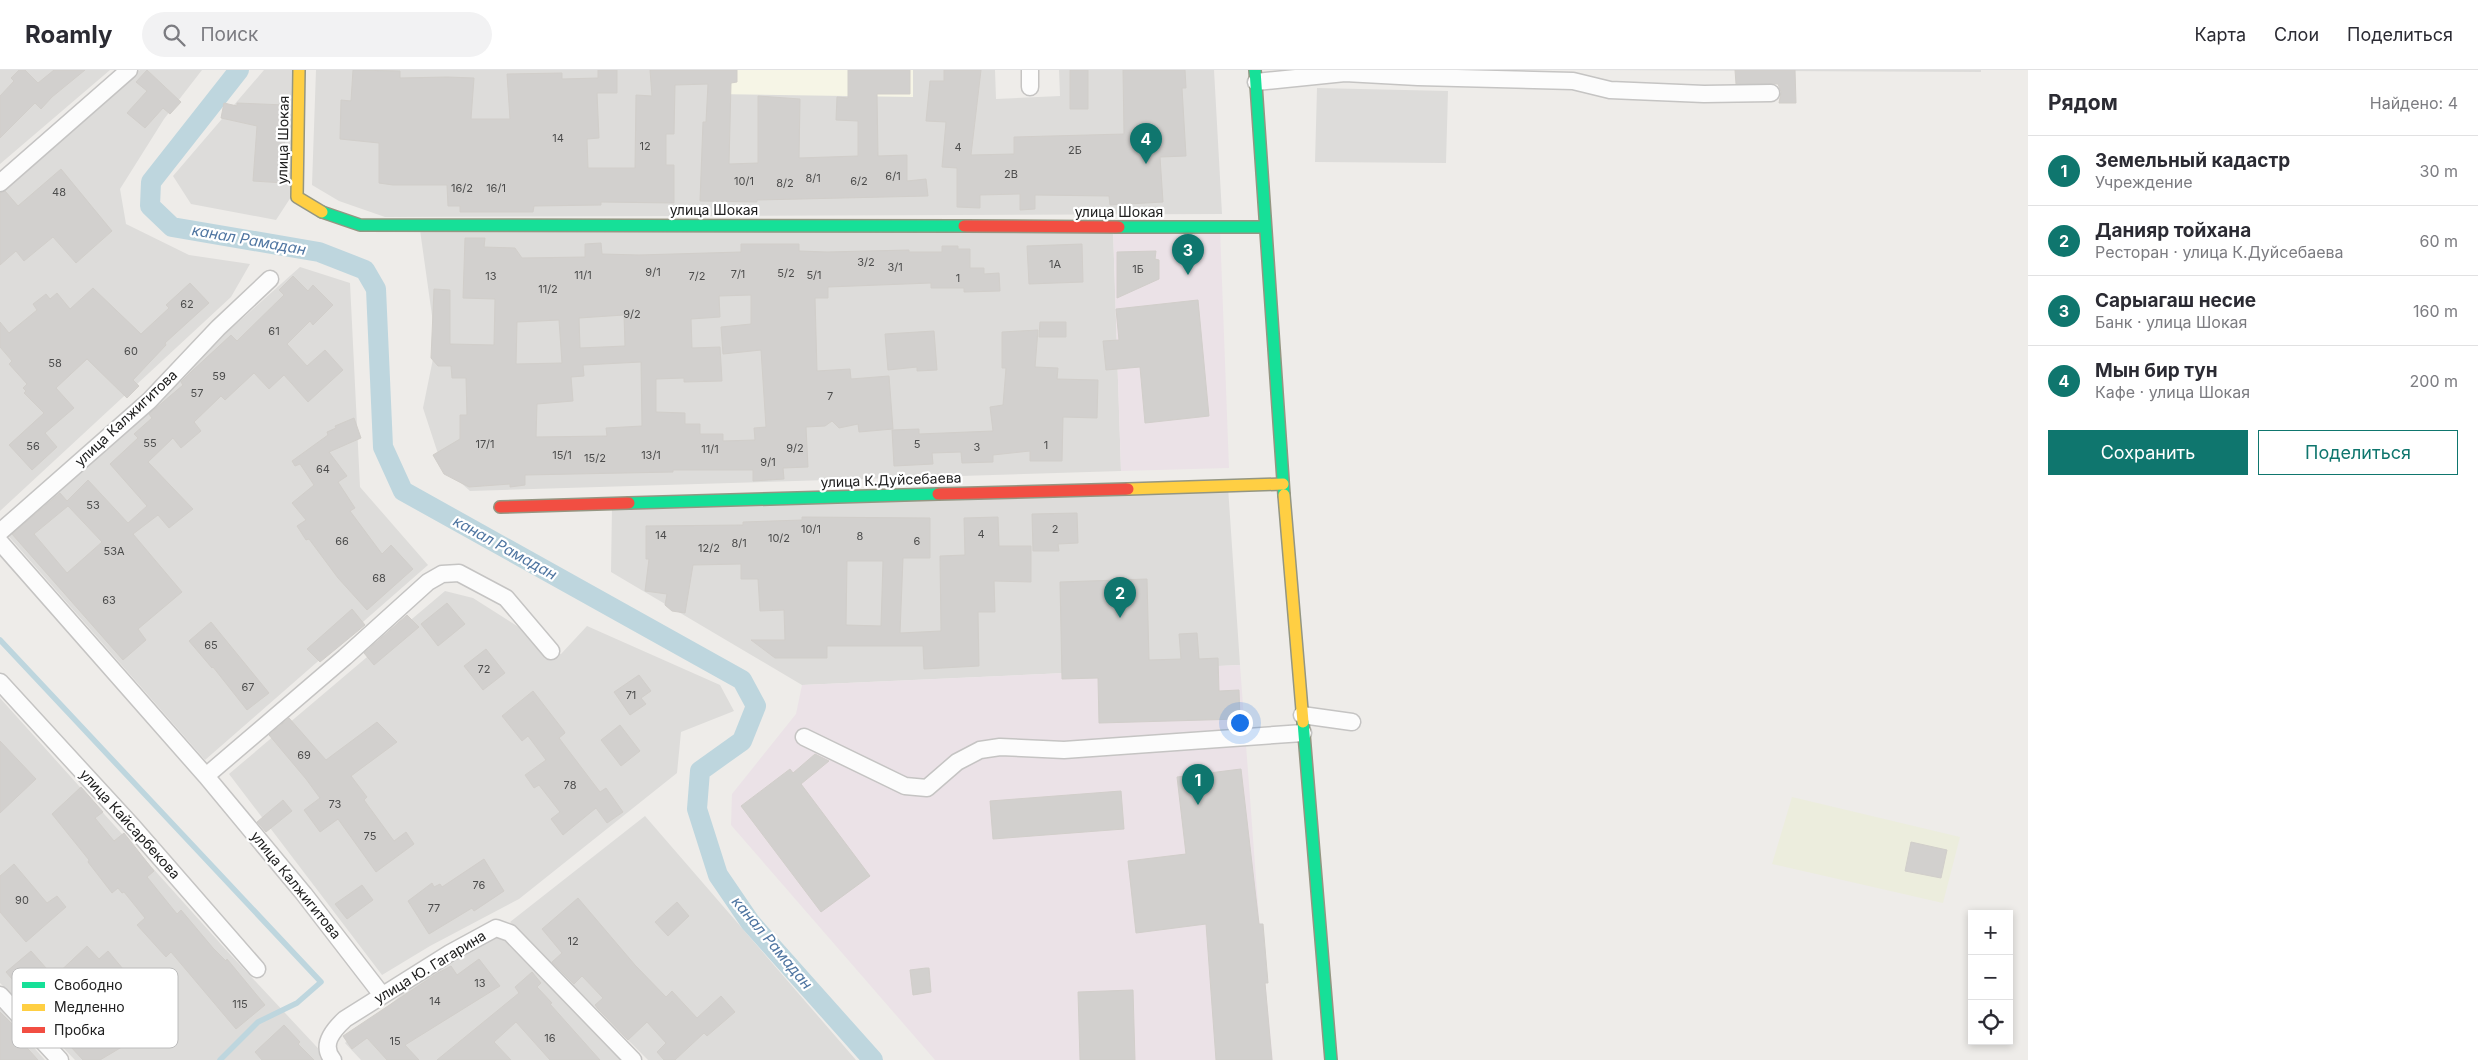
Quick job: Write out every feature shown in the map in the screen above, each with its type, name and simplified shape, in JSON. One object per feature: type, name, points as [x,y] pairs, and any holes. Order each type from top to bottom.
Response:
[{"type":"main road","name":"улица Шокая","points":[[299,70],[297,197],[324,213],[360,225],[1264,227]]},
{"type":"main road","points":[[1255,76],[1283,484],[1331,1060]]},
{"type":"main road","name":"улица К.Дуйсебаева","points":[[500,507],[1283,484]]},
{"type":"street","points":[[0,183],[129,70]]},
{"type":"street","points":[[1030,70],[1030,87]]},
{"type":"street","points":[[1255,76],[1345,73],[1418,78],[1572,81],[1610,90],[1704,94],[1772,93]]},
{"type":"street","name":"улица Калжигитова","points":[[0,532],[149,401],[218,328],[270,279]]},
{"type":"street","name":"улица Калжигитова","points":[[0,542],[206,776],[309,900],[382,995]]},
{"type":"street","points":[[206,776],[345,657],[428,582],[442,574],[459,573],[506,598],[551,651]]},
{"type":"street","name":"улица Кайсарбекова","points":[[0,682],[134,828],[257,969]]},
{"type":"street","points":[[1302,715],[1352,722]]},
{"type":"street","points":[[804,737],[905,786],[927,788],[957,762],[980,750],[1000,747],[1064,750],[1304,733]]},
{"type":"street","name":"улица Ю. Гагарина","points":[[333,1060],[328,1046],[334,1030],[361,1008],[496,928],[504,929],[633,1060]]},
{"type":"street","points":[[0,994],[12,1007]]},
{"type":"street","points":[[49,1048],[60,1060]]},
{"type":"shaded area","points":[[0,70],[110,70],[0,164]]},
{"type":"shaded area","points":[[140,70],[202,70],[164,119],[120,189],[126,224],[189,255],[250,264],[231,297],[0,511],[0,183],[83,114]]},
{"type":"shaded area","points":[[264,70],[292,70],[291,197],[276,220],[191,204],[173,176]]},
{"type":"shaded area","points":[[316,70],[995,70],[996,99],[1060,96],[1059,70],[1214,70],[1222,214],[385,217],[339,201],[312,185]]},
{"type":"shaded area","points":[[715,70],[913,70],[913,97],[714,94]]},
{"type":"shaded area","points":[[1606,70],[1981,70],[1981,72]]},
{"type":"shaded area","points":[[1317,88],[1448,91],[1446,163],[1315,162]]},
{"type":"shaded area","points":[[1113,229],[1121,471],[470,491],[442,466],[423,408],[436,344],[420,230]]},
{"type":"shaded area","points":[[1113,229],[1220,229],[1229,468],[1121,471]]},
{"type":"shaded area","points":[[300,267],[350,283],[360,487],[428,565],[205,760],[4,531]]},
{"type":"shaded area","points":[[1228,487],[1240,665],[802,685],[611,572],[612,506]]},
{"type":"shaded area","points":[[445,591],[473,598],[561,654],[587,626],[720,685],[734,711],[681,732],[677,773],[519,899],[430,946],[382,975],[229,774]]},
{"type":"shaded area","points":[[1240,665],[1259,918],[1273,1060],[935,1060],[731,825],[732,794],[796,714],[802,685]]},
{"type":"shaded area","points":[[0,698],[228,952],[329,1060],[75,1060],[63,1048],[178,1048],[178,968],[12,968],[12,995],[0,983]]},
{"type":"shaded area","points":[[645,816],[856,1060],[648,1060],[510,922]]},
{"type":"shaded area","points":[[504,932],[625,1060],[361,1060],[345,1043],[407,990]]},
{"type":"shaded area","points":[[0,1009],[12,1023],[12,1048],[34,1048],[45,1060],[0,1060]]},
{"type":"green space","points":[[1792,797],[1960,837],[1943,903],[1772,864]]},
{"type":"building","points":[[19,70],[25,70],[38,83],[54,70],[85,70],[52,97],[41,109],[35,103],[0,138],[0,96],[14,81],[11,78]]},
{"type":"building","points":[[147,70],[181,102],[170,114],[163,108],[145,128],[127,113],[147,91],[136,82]]},
{"type":"building","points":[[353,70],[400,71],[400,78],[474,78],[471,119],[510,119],[507,74],[562,73],[562,79],[598,78],[598,70],[617,70],[617,93],[597,93],[599,138],[587,139],[588,168],[635,168],[636,95],[652,96],[650,70],[737,70],[737,82],[731,83],[729,164],[758,163],[758,96],[800,99],[799,158],[858,156],[858,121],[836,120],[837,97],[848,98],[848,70],[910,70],[910,94],[877,94],[878,156],[907,155],[907,181],[926,179],[928,196],[757,200],[757,202],[700,201],[703,122],[706,122],[708,84],[675,85],[674,134],[666,134],[666,165],[674,165],[674,203],[601,202],[601,205],[534,206],[533,212],[460,212],[460,206],[448,206],[447,185],[393,185],[379,183],[379,143],[340,139],[341,100],[351,101]]},
{"type":"building","points":[[944,70],[981,70],[971,155],[1014,154],[1014,137],[1124,134],[1123,70],[1185,70],[1186,88],[1182,88],[1186,156],[1160,157],[1163,202],[1110,205],[1109,196],[1035,195],[1035,209],[1020,210],[1020,194],[980,195],[980,208],[957,207],[957,168],[942,167],[946,122],[926,121],[930,81],[944,81]]},
{"type":"building","points":[[1070,70],[1088,70],[1088,109],[1070,109]]},
{"type":"building","points":[[1735,70],[1795,70],[1796,103],[1779,103],[1781,92],[1778,84],[1736,84]]},
{"type":"building","points":[[224,103],[237,106],[237,103],[285,105],[284,183],[253,181],[257,126],[221,118]]},
{"type":"building","points":[[61,169],[112,231],[76,263],[53,237],[24,261],[16,251],[0,265],[0,193],[5,191],[18,206]]},
{"type":"building","points":[[465,238],[485,238],[484,247],[515,248],[522,258],[585,257],[585,244],[601,243],[602,254],[639,255],[741,252],[741,244],[799,244],[799,251],[827,252],[909,250],[909,252],[942,252],[942,246],[958,246],[958,249],[970,249],[970,268],[984,268],[984,274],[999,273],[1000,291],[964,292],[964,288],[931,288],[931,283],[828,287],[828,298],[815,298],[817,371],[850,369],[851,379],[889,376],[893,429],[859,432],[858,424],[839,428],[832,421],[825,426],[806,427],[808,467],[783,468],[784,479],[753,481],[753,470],[673,470],[673,472],[525,475],[525,485],[510,487],[510,484],[469,487],[444,474],[433,455],[460,439],[460,415],[467,415],[466,378],[452,378],[451,366],[438,366],[431,358],[434,289],[450,290],[450,344],[494,345],[495,299],[463,298]],"holes":[[[751,295],[751,324],[721,327],[723,354],[761,350],[766,427],[754,428],[755,440],[723,441],[723,434],[700,434],[700,424],[685,424],[685,413],[656,412],[656,379],[684,378],[684,382],[722,381],[720,347],[692,348],[691,319],[720,317],[719,296]],[[624,315],[625,346],[580,348],[579,318]],[[559,320],[562,363],[516,364],[517,322]],[[641,362],[642,426],[606,428],[607,436],[536,437],[537,404],[573,401],[571,377],[584,376],[583,365]]]},
{"type":"building","points":[[1082,244],[1083,282],[1029,284],[1027,246]]},
{"type":"building","points":[[1156,251],[1155,259],[1159,260],[1159,279],[1117,298],[1117,252]]},
{"type":"building","points":[[293,276],[308,291],[313,285],[333,305],[313,325],[310,321],[287,344],[307,366],[325,350],[343,370],[308,402],[284,375],[269,389],[254,373],[225,400],[221,396],[194,422],[201,431],[181,448],[173,438],[148,462],[193,509],[169,528],[158,515],[133,534],[182,592],[138,629],[146,640],[123,660],[12,534],[60,493],[67,501],[88,480],[128,523],[147,506],[110,464],[138,438],[134,434],[152,418],[149,414],[183,385],[181,382],[191,372],[231,335],[237,341],[284,295],[279,290]],"holes":[[[68,506],[102,542],[67,573],[34,534]]]},
{"type":"building","points":[[190,283],[209,303],[165,343],[166,345],[133,380],[139,386],[127,398],[87,359],[56,388],[74,408],[45,433],[57,447],[32,470],[9,445],[44,413],[24,393],[26,391],[23,388],[27,384],[9,364],[12,361],[0,347],[0,322],[9,333],[37,310],[33,304],[46,294],[50,299],[57,293],[70,309],[93,288],[141,334],[169,308],[166,305]]},
{"type":"building","points":[[1198,300],[1209,416],[1145,423],[1140,367],[1106,370],[1103,341],[1119,340],[1116,309]]},
{"type":"building","points":[[1040,322],[1066,322],[1066,337],[1039,337]]},
{"type":"building","points":[[1038,330],[1035,367],[1058,368],[1057,379],[1098,380],[1097,418],[1063,417],[1062,461],[1030,461],[1030,451],[993,455],[993,462],[962,463],[961,452],[932,453],[933,464],[894,466],[892,430],[919,429],[919,434],[993,431],[990,407],[1003,405],[1006,368],[1002,368],[1002,332]]},
{"type":"building","points":[[934,331],[937,370],[917,371],[917,367],[888,370],[885,334]]},
{"type":"building","points":[[354,418],[361,438],[329,452],[347,476],[338,482],[355,508],[350,511],[382,554],[391,545],[413,569],[367,610],[338,578],[309,539],[306,540],[297,526],[306,520],[292,503],[314,485],[300,464],[295,466],[292,461],[328,435],[327,432],[336,428],[335,426]]},
{"type":"building","points":[[1077,513],[1078,543],[1058,544],[1059,551],[1033,551],[1032,514]]},
{"type":"building","points":[[802,517],[930,518],[930,558],[903,558],[900,633],[941,631],[940,556],[965,555],[964,518],[998,517],[999,546],[1031,546],[1031,582],[994,581],[995,612],[978,612],[979,666],[924,669],[923,646],[827,646],[827,658],[775,658],[751,640],[785,640],[784,610],[760,611],[758,579],[741,579],[741,564],[693,565],[685,613],[672,611],[665,605],[667,594],[645,591],[649,559],[646,559],[646,526],[743,525],[743,522],[802,520]],"holes":[[[847,561],[883,561],[881,626],[846,625]]]},
{"type":"building","points":[[1147,579],[1149,660],[1181,659],[1179,634],[1197,633],[1199,659],[1218,658],[1219,691],[1239,690],[1240,719],[1099,723],[1098,678],[1062,679],[1060,582]]},
{"type":"building","points":[[447,603],[465,624],[438,646],[421,624]]},
{"type":"building","points":[[352,609],[365,625],[320,662],[307,649]]},
{"type":"building","points":[[407,615],[419,627],[374,665],[364,653]]},
{"type":"building","points":[[211,622],[269,693],[247,710],[213,667],[189,641]]},
{"type":"building","points":[[486,649],[505,673],[483,690],[464,666]]},
{"type":"building","points":[[639,675],[651,691],[641,698],[646,704],[630,715],[614,692]]},
{"type":"building","points":[[533,691],[564,731],[565,733],[559,738],[600,792],[606,788],[623,812],[607,823],[596,808],[563,835],[551,819],[560,812],[539,785],[534,788],[525,775],[546,760],[528,736],[522,741],[502,716]]},
{"type":"building","points":[[289,718],[326,760],[377,722],[397,742],[351,776],[367,797],[364,800],[394,841],[406,832],[414,844],[376,872],[338,819],[320,832],[304,810],[320,798],[269,735]]},
{"type":"building","points":[[620,725],[640,751],[621,766],[601,740]]},
{"type":"building","points":[[0,741],[36,779],[0,813]]},
{"type":"building","points":[[815,754],[829,761],[801,784],[870,876],[821,912],[741,806],[790,769],[793,773]]},
{"type":"building","points":[[1241,769],[1259,924],[1263,924],[1268,983],[1265,983],[1272,1060],[1216,1060],[1206,924],[1136,933],[1128,861],[1186,854],[1177,777]]},
{"type":"building","points":[[81,787],[103,812],[95,818],[114,841],[124,833],[154,871],[147,877],[177,914],[181,910],[213,948],[226,961],[227,959],[265,1005],[236,1029],[171,952],[166,957],[137,925],[145,918],[124,892],[122,893],[118,888],[112,893],[88,862],[89,860],[52,814]]},
{"type":"building","points":[[1121,791],[1124,829],[993,839],[990,801]]},
{"type":"building","points":[[283,800],[292,811],[266,832],[257,822]]},
{"type":"building","points":[[1911,842],[1947,850],[1941,878],[1905,871]]},
{"type":"building","points":[[484,859],[504,891],[474,911],[472,908],[429,934],[408,901],[432,883],[434,887],[440,884],[442,887]]},
{"type":"building","points":[[14,864],[47,903],[57,896],[66,907],[26,942],[0,912],[0,876]]},
{"type":"building","points":[[362,885],[373,900],[347,919],[335,904]]},
{"type":"building","points":[[578,898],[635,965],[666,997],[672,991],[697,1018],[721,996],[735,1012],[707,1036],[704,1033],[675,1060],[664,1060],[657,1052],[666,1043],[647,1022],[628,1040],[595,1005],[603,998],[582,976],[574,984],[552,962],[562,953],[542,929]]},
{"type":"building","points":[[677,902],[689,916],[668,936],[655,922]]},
{"type":"building","points":[[87,946],[99,959],[108,951],[122,968],[64,968]]},
{"type":"building","points":[[31,951],[46,968],[12,968],[12,979],[6,972]]},
{"type":"building","points":[[479,959],[500,986],[405,1045],[419,1060],[387,1060],[367,1038],[352,1049],[343,1036],[436,974],[451,966],[457,975]]},
{"type":"building","points":[[929,968],[931,992],[913,995],[910,970]]},
{"type":"building","points":[[532,972],[541,983],[537,987],[552,1003],[550,1004],[600,1060],[550,1060],[516,1022],[494,1042],[511,1060],[437,1060],[519,993],[515,987]]},
{"type":"building","points":[[1133,990],[1135,1060],[1080,1060],[1078,992]]},
{"type":"building","points":[[0,1012],[12,1024],[12,1048],[27,1048],[38,1060],[0,1060]]},
{"type":"building","points":[[284,1025],[300,1042],[298,1044],[314,1060],[262,1060],[255,1052]]},
{"type":"building","points":[[72,1048],[120,1048],[100,1060],[83,1060]]},
{"type":"waterway","name":"канал Рамадан","points":[[239,70],[151,182],[150,206],[172,227],[319,252],[365,270],[376,289],[383,447],[403,491],[742,680],[756,706],[742,741],[700,771],[697,809],[718,875],[750,922],[873,1060]]},
{"type":"waterway","points":[[0,640],[321,982],[297,1003],[258,1022],[220,1060]]},
{"type":"traffic: fast","points":[[1255,70],[1284,495]]},
{"type":"traffic: fast","points":[[322,212],[360,225],[964,226]]},
{"type":"traffic: fast","points":[[1119,227],[1264,227]]},
{"type":"traffic: fast","points":[[629,503],[938,494]]},
{"type":"traffic: fast","points":[[1303,722],[1331,1060]]},
{"type":"traffic: slow","points":[[299,70],[297,197],[322,212]]},
{"type":"traffic: slow","points":[[1128,489],[1283,484]]},
{"type":"traffic: slow","points":[[1284,495],[1303,722]]},
{"type":"traffic: jam","points":[[964,226],[1119,227]]},
{"type":"traffic: jam","points":[[938,494],[1128,489]]},
{"type":"traffic: jam","points":[[500,507],[629,503]]},
{"type":"place","name":"Мын бир тун","points":[[1146,164]]},
{"type":"place","name":"Сарыагаш несие","points":[[1188,275]]},
{"type":"place","name":"Данияр тойхана","points":[[1120,618]]},
{"type":"place","name":"Земельный кадастр","points":[[1198,805]]}]
